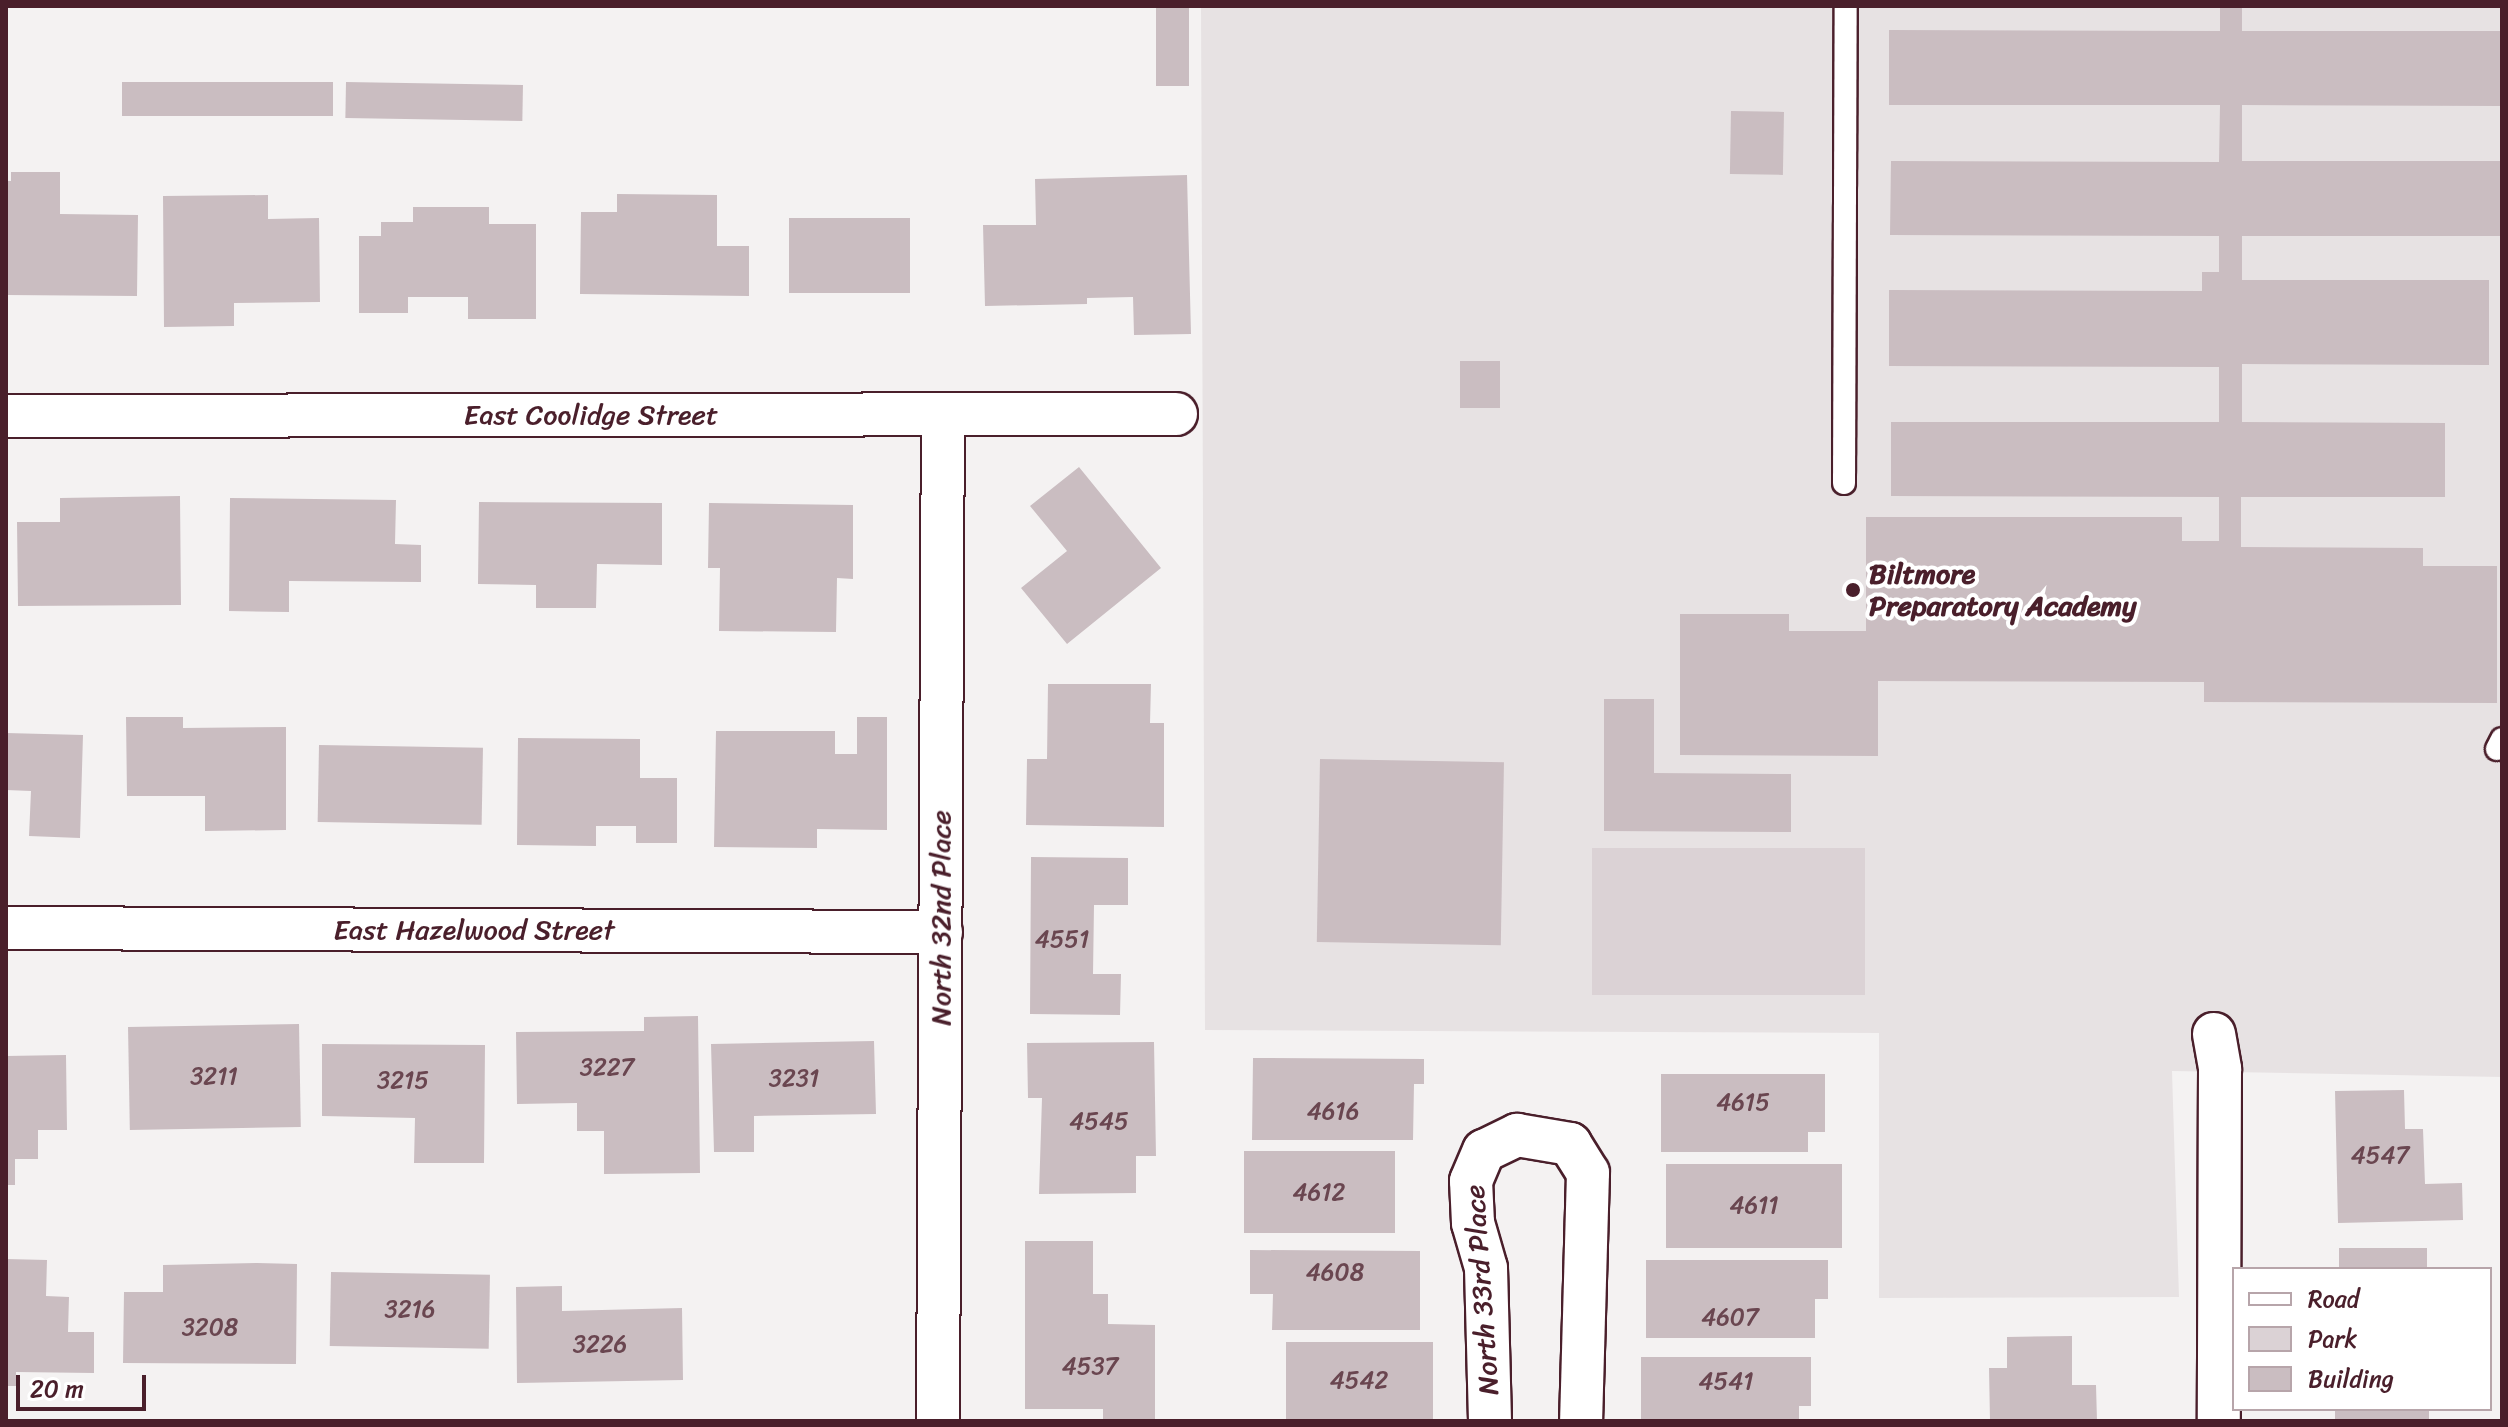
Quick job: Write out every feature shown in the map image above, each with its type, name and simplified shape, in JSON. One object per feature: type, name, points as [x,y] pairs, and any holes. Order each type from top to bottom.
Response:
[{"type":"street","name":"East Coolidge Street","points":[[6,416],[1176,414]]},
{"type":"street","name":"North 32nd Place","points":[[938,1421],[943,415]]},
{"type":"street","name":"East Hazelwood Street","points":[[6,928],[941,932]]},
{"type":"street","points":[[2214,1034],[2220,1069],[2219,1421]]},
{"type":"street","name":"North 33rd Place","points":[[1490,1421],[1486,1268],[1473,1223],[1471,1181],[1484,1151],[1517,1135],[1570,1144],[1588,1173],[1581,1421]]},
{"type":"lane","points":[[1844,483],[1846,6]]},
{"type":"shaded area","name":"Biltmore Preparatory Academy","points":[[1201,6],[2502,6],[2502,1077],[2172,1071],[2179,1297],[1879,1298],[1879,1033],[1205,1030]]},
{"type":"green space","points":[[1592,848],[1865,848],[1865,995],[1592,995]]},
{"type":"building","points":[[1156,6],[1189,6],[1189,86],[1156,86]]},
{"type":"building","points":[[2220,6],[2242,6],[2242,31],[2502,31],[2502,106],[2242,105],[2242,161],[2502,161],[2502,236],[2242,236],[2242,280],[2489,280],[2489,365],[2242,364],[2242,422],[2445,423],[2445,497],[2241,497],[2241,547],[2423,548],[2423,566],[2497,566],[2497,703],[2204,702],[2204,682],[1878,681],[1878,756],[1680,755],[1680,614],[1789,614],[1789,631],[1866,631],[1866,517],[2182,517],[2182,541],[2219,541],[2219,497],[1891,496],[1891,422],[2219,422],[2219,367],[1889,366],[1889,290],[2202,291],[2202,272],[2219,272],[2219,236],[1890,235],[1891,161],[2219,162],[2220,105],[1889,105],[1889,30],[2220,31]]},
{"type":"building","points":[[122,82],[333,82],[333,116],[122,116]]},
{"type":"building","points":[[346,82],[523,85],[522,121],[345,118]]},
{"type":"building","points":[[1731,111],[1784,112],[1783,175],[1730,174]]},
{"type":"building","points":[[11,172],[60,172],[60,214],[138,215],[137,296],[6,295],[6,181],[11,181]]},
{"type":"building","points":[[1187,175],[1191,334],[1134,335],[1133,297],[1087,298],[1087,304],[985,306],[983,225],[1036,225],[1035,179]]},
{"type":"building","points":[[617,194],[717,195],[717,246],[749,246],[749,296],[580,294],[581,212],[617,212]]},
{"type":"building","points":[[268,195],[268,219],[319,218],[320,302],[234,303],[234,326],[164,327],[163,196]]},
{"type":"building","points":[[413,207],[489,207],[489,224],[536,224],[536,319],[468,319],[468,297],[408,297],[408,313],[359,313],[359,236],[381,236],[381,222],[413,222]]},
{"type":"building","points":[[789,218],[910,218],[910,293],[789,293]]},
{"type":"building","points":[[1460,361],[1500,361],[1500,408],[1460,408]]},
{"type":"building","points":[[1079,467],[1161,568],[1067,644],[1021,588],[1067,551],[1030,506]]},
{"type":"building","points":[[180,496],[181,605],[18,606],[17,522],[60,522],[60,498]]},
{"type":"building","points":[[230,498],[396,500],[395,544],[421,545],[421,582],[289,581],[289,612],[229,611]]},
{"type":"building","points":[[479,502],[662,503],[662,565],[597,564],[596,608],[536,608],[536,585],[478,584]]},
{"type":"building","points":[[709,503],[853,505],[853,579],[837,578],[836,632],[719,631],[720,568],[708,568]]},
{"type":"building","points":[[1048,684],[1151,684],[1150,723],[1164,723],[1164,827],[1026,825],[1027,759],[1047,759]]},
{"type":"building","points":[[1604,699],[1654,699],[1654,773],[1791,774],[1791,832],[1604,831]]},
{"type":"building","points":[[126,717],[183,717],[183,728],[286,727],[286,830],[205,831],[205,796],[127,796]]},
{"type":"building","points":[[857,717],[887,717],[887,830],[817,829],[817,848],[714,847],[716,731],[835,731],[835,754],[857,754]]},
{"type":"building","points":[[6,733],[83,735],[80,838],[29,836],[31,791],[6,790]]},
{"type":"building","points":[[518,738],[640,739],[640,778],[677,778],[677,843],[636,843],[636,826],[596,826],[596,846],[517,845]]},
{"type":"building","points":[[319,745],[483,748],[482,825],[318,822]]},
{"type":"building","points":[[1320,759],[1504,762],[1501,945],[1317,942]]},
{"type":"building","points":[[1031,857],[1128,858],[1128,905],[1094,905],[1093,974],[1121,974],[1120,1015],[1030,1014]]},
{"type":"building","points":[[698,1016],[700,1173],[604,1174],[604,1131],[577,1131],[577,1103],[517,1104],[516,1032],[644,1031],[644,1017]]},
{"type":"building","points":[[299,1024],[301,1127],[130,1130],[128,1027]]},
{"type":"building","points":[[874,1041],[876,1114],[754,1116],[754,1152],[714,1152],[711,1044]]},
{"type":"building","points":[[1154,1042],[1156,1156],[1136,1156],[1136,1193],[1039,1194],[1042,1098],[1028,1098],[1027,1043]]},
{"type":"building","points":[[322,1044],[485,1045],[484,1163],[414,1163],[415,1118],[322,1116]]},
{"type":"building","points":[[66,1055],[67,1130],[38,1130],[38,1159],[15,1159],[15,1185],[6,1185],[6,1056]]},
{"type":"building","points":[[1253,1058],[1424,1059],[1424,1084],[1414,1084],[1413,1140],[1252,1140]]},
{"type":"building","points":[[1661,1074],[1825,1074],[1825,1132],[1808,1132],[1808,1152],[1661,1152]]},
{"type":"building","points":[[2404,1090],[2405,1129],[2423,1129],[2425,1184],[2462,1183],[2463,1220],[2338,1223],[2335,1091]]},
{"type":"building","points":[[1244,1151],[1395,1151],[1395,1233],[1244,1233]]},
{"type":"building","points":[[1666,1164],[1842,1164],[1842,1248],[1666,1248]]},
{"type":"building","points":[[1025,1241],[1093,1241],[1093,1294],[1108,1294],[1108,1324],[1155,1325],[1155,1421],[1103,1421],[1103,1409],[1025,1409]]},
{"type":"building","points":[[2339,1248],[2427,1248],[2427,1267],[2339,1267]]},
{"type":"building","points":[[1250,1250],[1420,1251],[1420,1330],[1272,1330],[1273,1294],[1250,1294]]},
{"type":"building","points":[[6,1259],[47,1260],[46,1296],[69,1297],[68,1332],[94,1332],[94,1373],[16,1372],[16,1386],[6,1386]]},
{"type":"building","points":[[1646,1260],[1828,1260],[1828,1299],[1815,1299],[1815,1338],[1646,1338]]},
{"type":"building","points":[[297,1264],[296,1364],[123,1363],[124,1292],[163,1292],[163,1265]]},
{"type":"building","points":[[331,1272],[490,1275],[489,1349],[330,1346]]},
{"type":"building","points":[[562,1286],[562,1311],[682,1308],[683,1380],[517,1383],[516,1287]]},
{"type":"building","points":[[2072,1336],[2072,1385],[2096,1385],[2097,1421],[1990,1421],[1989,1368],[2007,1368],[2007,1337]]},
{"type":"building","points":[[1286,1342],[1433,1342],[1433,1420],[1286,1420]]},
{"type":"building","points":[[1641,1357],[1811,1357],[1811,1406],[1799,1406],[1799,1421],[1641,1421]]},
{"type":"building","points":[[2335,1411],[2429,1411],[2429,1421],[2335,1421]]},
{"type":"place","name":"Biltmore Preparatory Academy","points":[[1853,590]]}]
